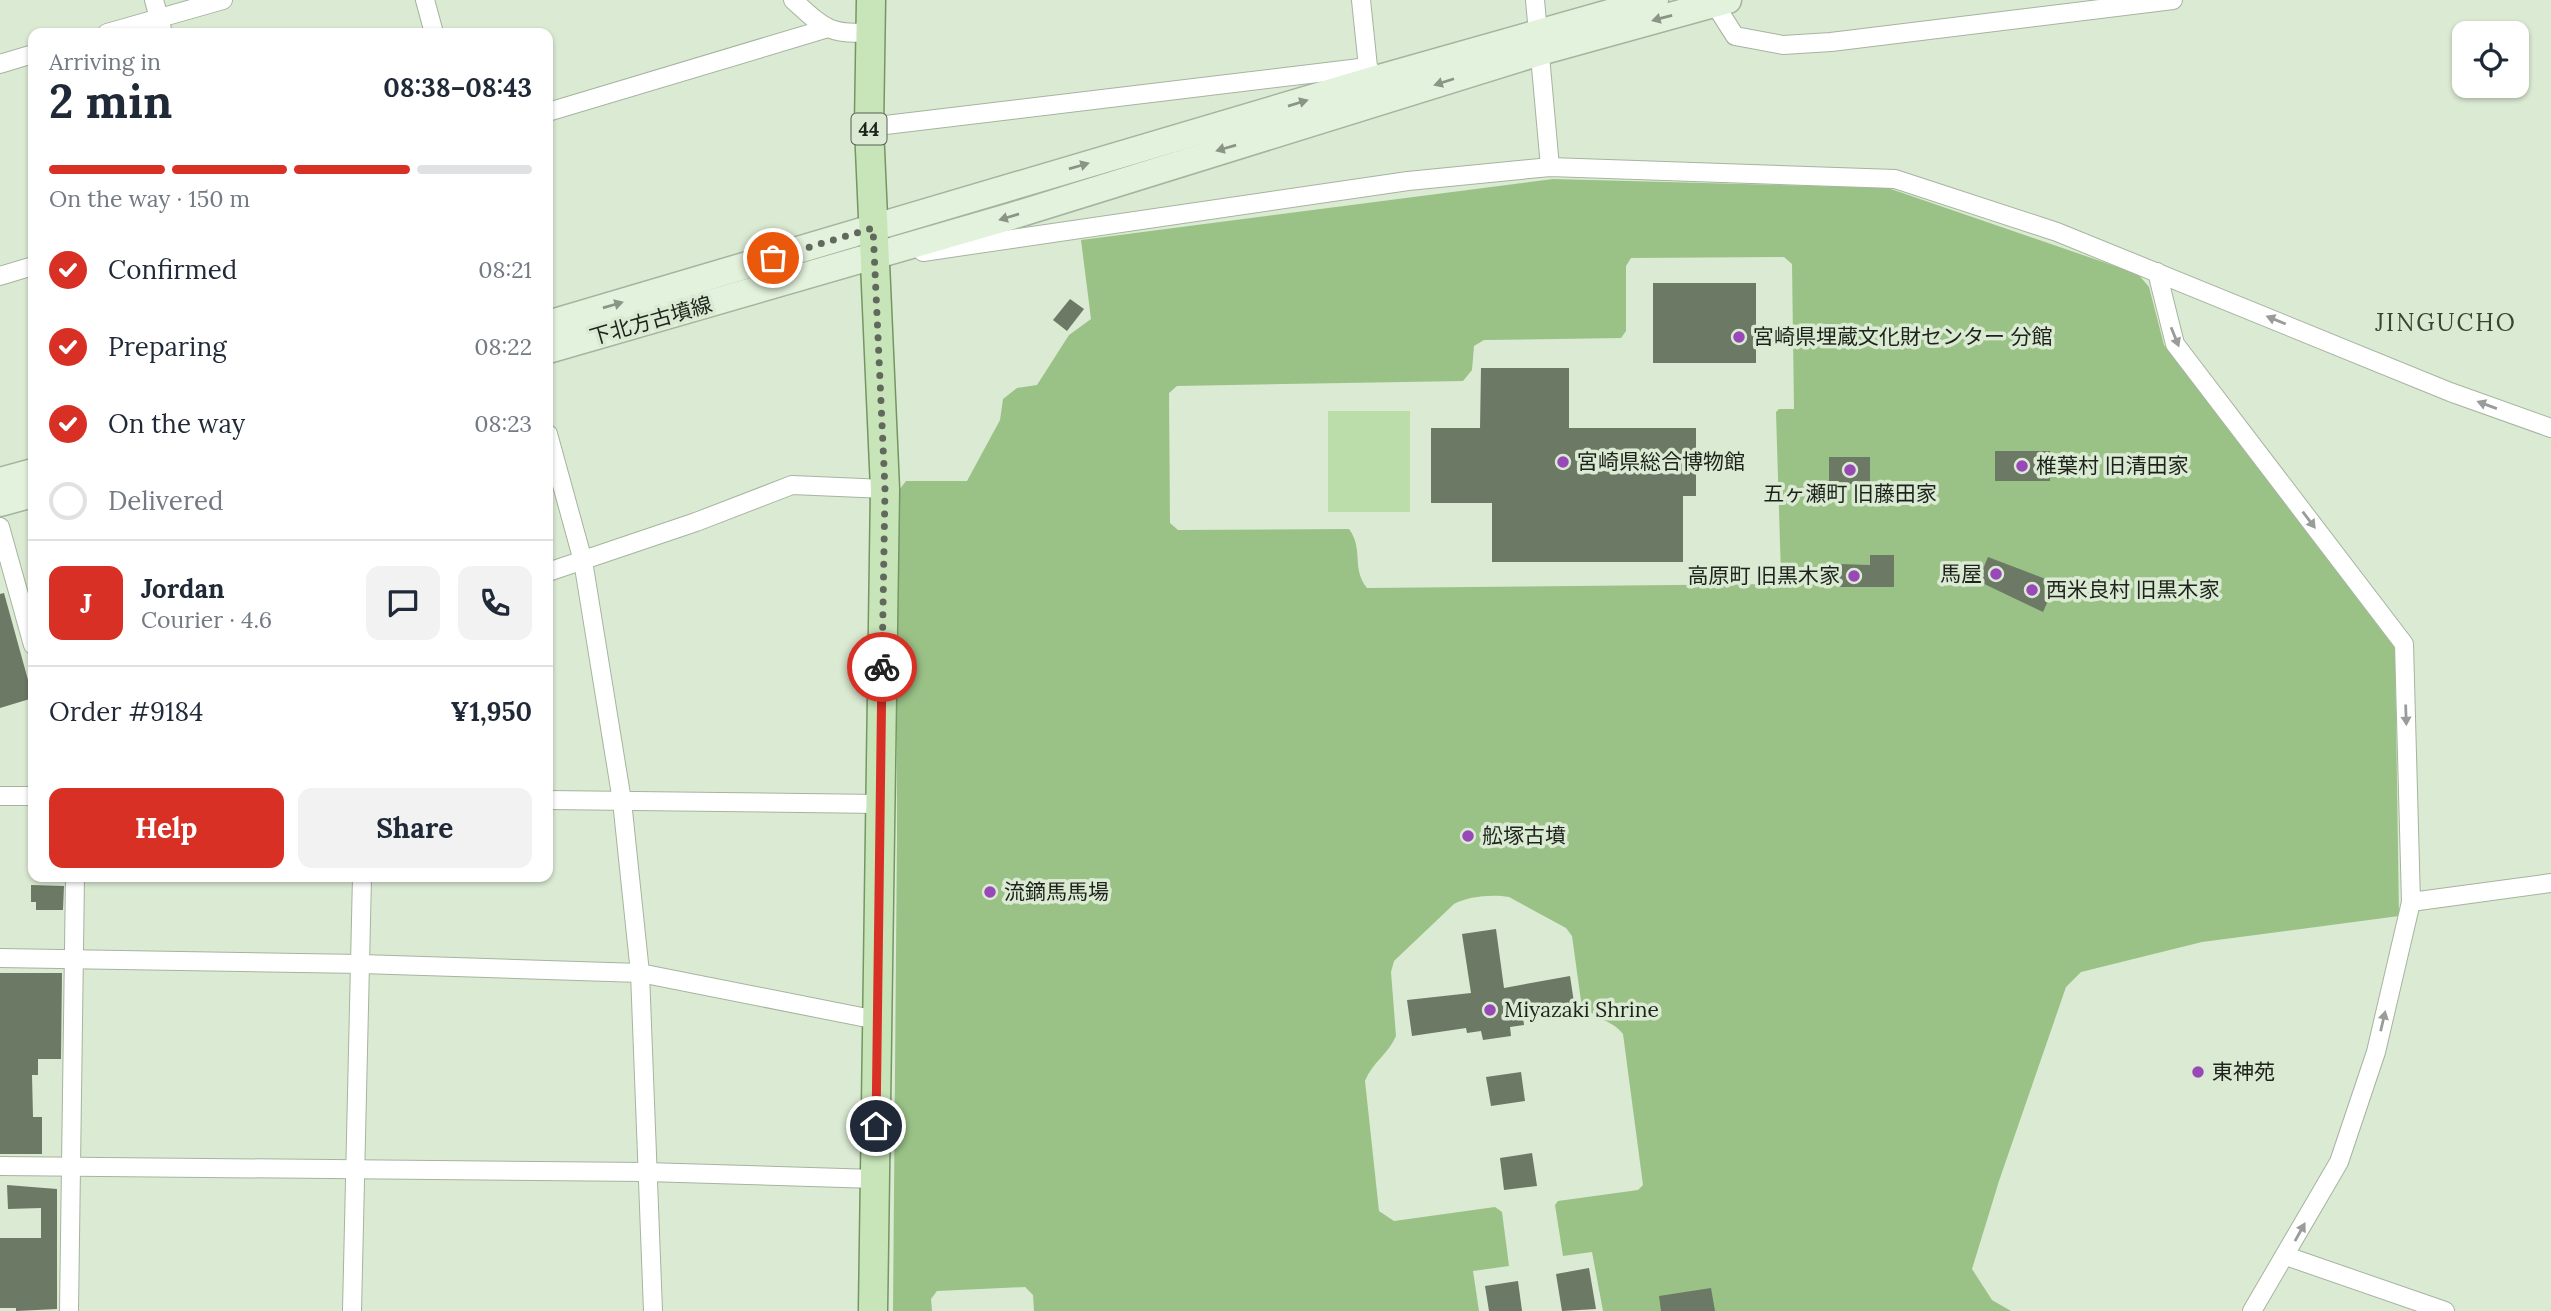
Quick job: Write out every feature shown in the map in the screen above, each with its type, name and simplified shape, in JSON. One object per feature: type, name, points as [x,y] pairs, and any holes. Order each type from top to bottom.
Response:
[{"type":"main road","name":"44","points":[[871,0],[869,127],[885,489],[873,1311]]},
{"type":"street","points":[[153,0],[161,26],[223,0]]},
{"type":"street","points":[[425,0],[433,28]]},
{"type":"street","points":[[793,0],[825,29],[844,34],[870,33]]},
{"type":"street","points":[[869,127],[1372,73],[1361,0]]},
{"type":"street","points":[[1535,0],[1550,167]]},
{"type":"street","points":[[1539,42],[1655,0]]},
{"type":"street","points":[[1539,42],[1718,1],[1735,36],[1783,45],[2173,0]]},
{"type":"street","points":[[553,111],[825,29]]},
{"type":"street","name":"下北方古墳線","points":[[553,323],[873,228],[1372,73],[1539,42]]},
{"type":"street","name":"下北方古墳線","points":[[553,349],[876,257],[1539,42]]},
{"type":"street","points":[[0,64],[28,56]]},
{"type":"street","points":[[876,257],[1408,181],[1550,167],[1895,179],[2057,232],[2450,392],[2551,428]]},
{"type":"street","points":[[0,276],[28,268]]},
{"type":"street","points":[[2157,272],[2175,344],[2404,643],[2411,902],[2376,1052],[2339,1162],[2287,1256],[2252,1311]]},
{"type":"street","points":[[553,452],[583,561],[622,801],[640,973],[653,1311]]},
{"type":"street","points":[[0,481],[28,473]]},
{"type":"street","points":[[553,570],[792,485],[885,489]]},
{"type":"street","points":[[0,503],[28,495]]},
{"type":"street","points":[[0,527],[28,627]]},
{"type":"street","points":[[0,796],[28,796]]},
{"type":"street","points":[[553,800],[879,804]]},
{"type":"street","points":[[69,1311],[75,882]]},
{"type":"street","points":[[352,1311],[362,882]]},
{"type":"street","points":[[2411,902],[2551,883]]},
{"type":"street","points":[[0,958],[361,964],[640,973],[877,1020]]},
{"type":"street","points":[[0,1166],[646,1172],[875,1179]]},
{"type":"street","points":[[2287,1256],[2445,1311]]},
{"type":"green space","points":[[1553,179],[1888,188],[2138,274],[2149,287],[2164,345],[2395,648],[2399,916],[2202,942],[2081,972],[2066,987],[1999,1181],[1972,1269],[1992,1300],[2011,1311],[1603,1311],[1592,1252],[1563,1256],[1555,1205],[1558,1201],[1638,1190],[1643,1185],[1623,1034],[1589,1011],[1581,1001],[1572,936],[1566,928],[1509,897],[1496,896],[1473,897],[1454,904],[1394,961],[1391,972],[1396,1036],[1365,1081],[1379,1211],[1394,1221],[1495,1207],[1502,1212],[1509,1266],[1473,1271],[1479,1311],[1034,1311],[1033,1295],[1025,1287],[937,1291],[931,1299],[932,1311],[893,1311],[897,835],[896,494],[906,481],[967,481],[1000,420],[1003,399],[1017,388],[1037,385],[1069,335],[1091,319],[1081,240]],"holes":[[[1784,257],[1792,264],[1794,409],[1779,409],[1776,412],[1781,576],[1774,584],[1367,588],[1362,581],[1356,544],[1349,529],[1178,530],[1170,523],[1169,393],[1177,386],[1463,381],[1472,370],[1474,346],[1484,340],[1621,338],[1626,331],[1626,266],[1631,258]]]},
{"type":"green space","points":[[1328,411],[1410,411],[1410,512],[1328,512]]},
{"type":"building","name":"宮崎県埋蔵文化財センター 分館","points":[[1653,283],[1756,283],[1756,363],[1653,363]]},
{"type":"building","points":[[1070,299],[1084,309],[1067,331],[1053,320]]},
{"type":"building","name":"宮崎県総合博物館","points":[[1481,368],[1569,368],[1569,428],[1696,428],[1696,496],[1683,496],[1683,562],[1492,562],[1492,503],[1431,503],[1431,428],[1480,428]]},
{"type":"building","name":"椎葉村 旧清田家","points":[[1995,451],[2050,451],[2050,481],[1995,481]]},
{"type":"building","name":"五ヶ瀬町 旧藤田家","points":[[1829,457],[1870,457],[1870,484],[1829,484]]},
{"type":"building","points":[[1870,555],[1894,555],[1894,587],[1838,587],[1838,564],[1870,565]]},
{"type":"building","points":[[1988,557],[2056,583],[2043,612],[1978,581]]},
{"type":"building","points":[[4,593],[28,680],[28,700],[0,708],[0,594]]},
{"type":"building","points":[[31,885],[64,886],[63,910],[36,910],[36,902],[31,902]]},
{"type":"building","points":[[1496,929],[1504,988],[1570,976],[1575,1009],[1523,1017],[1524,1025],[1510,1027],[1511,1036],[1483,1040],[1481,1031],[1467,1033],[1466,1028],[1412,1036],[1407,1000],[1471,993],[1462,934]]},
{"type":"building","points":[[0,973],[62,973],[61,1059],[38,1059],[38,1075],[32,1075],[33,1117],[42,1117],[42,1154],[0,1154]]},
{"type":"building","points":[[1521,1072],[1525,1101],[1491,1106],[1486,1077]]},
{"type":"building","points":[[1532,1153],[1537,1186],[1504,1190],[1500,1158]]},
{"type":"building","points":[[7,1185],[57,1189],[57,1309],[16,1311],[16,1308],[0,1308],[0,1238],[41,1238],[41,1208],[8,1209]]},
{"type":"building","points":[[1589,1268],[1596,1309],[1562,1311],[1556,1274]]},
{"type":"building","points":[[1518,1281],[1522,1311],[1489,1311],[1485,1286]]},
{"type":"building","points":[[1711,1288],[1715,1311],[1661,1311],[1659,1296]]},
{"type":"way so far","points":[[773,258],[873,228],[885,489],[882,667]]},
{"type":"place","name":"宮崎県埋蔵文化財センター 分館","points":[[1739,337]]},
{"type":"place","name":"宮崎県総合博物館","points":[[1563,462]]},
{"type":"place","name":"椎葉村 旧清田家","points":[[2022,466]]},
{"type":"place","name":"五ヶ瀬町 旧藤田家","points":[[1850,470]]},
{"type":"place","name":"馬屋","points":[[1996,574]]},
{"type":"place","name":"高原町 旧黒木家","points":[[1854,576]]},
{"type":"place","name":"西米良村 旧黒木家","points":[[2032,590]]},
{"type":"place","name":"舩塚古墳","points":[[1468,836]]},
{"type":"place","name":"流鏑馬馬場","points":[[990,892]]},
{"type":"place","name":"Miyazaki Shrine","points":[[1490,1010]]},
{"type":"place","name":"東神苑","points":[[2198,1072]]},
{"type":"district","name":"JINGUCHO","points":[[2446,323]]},
{"type":"route","points":[[876,1126],[882,667]]}]
